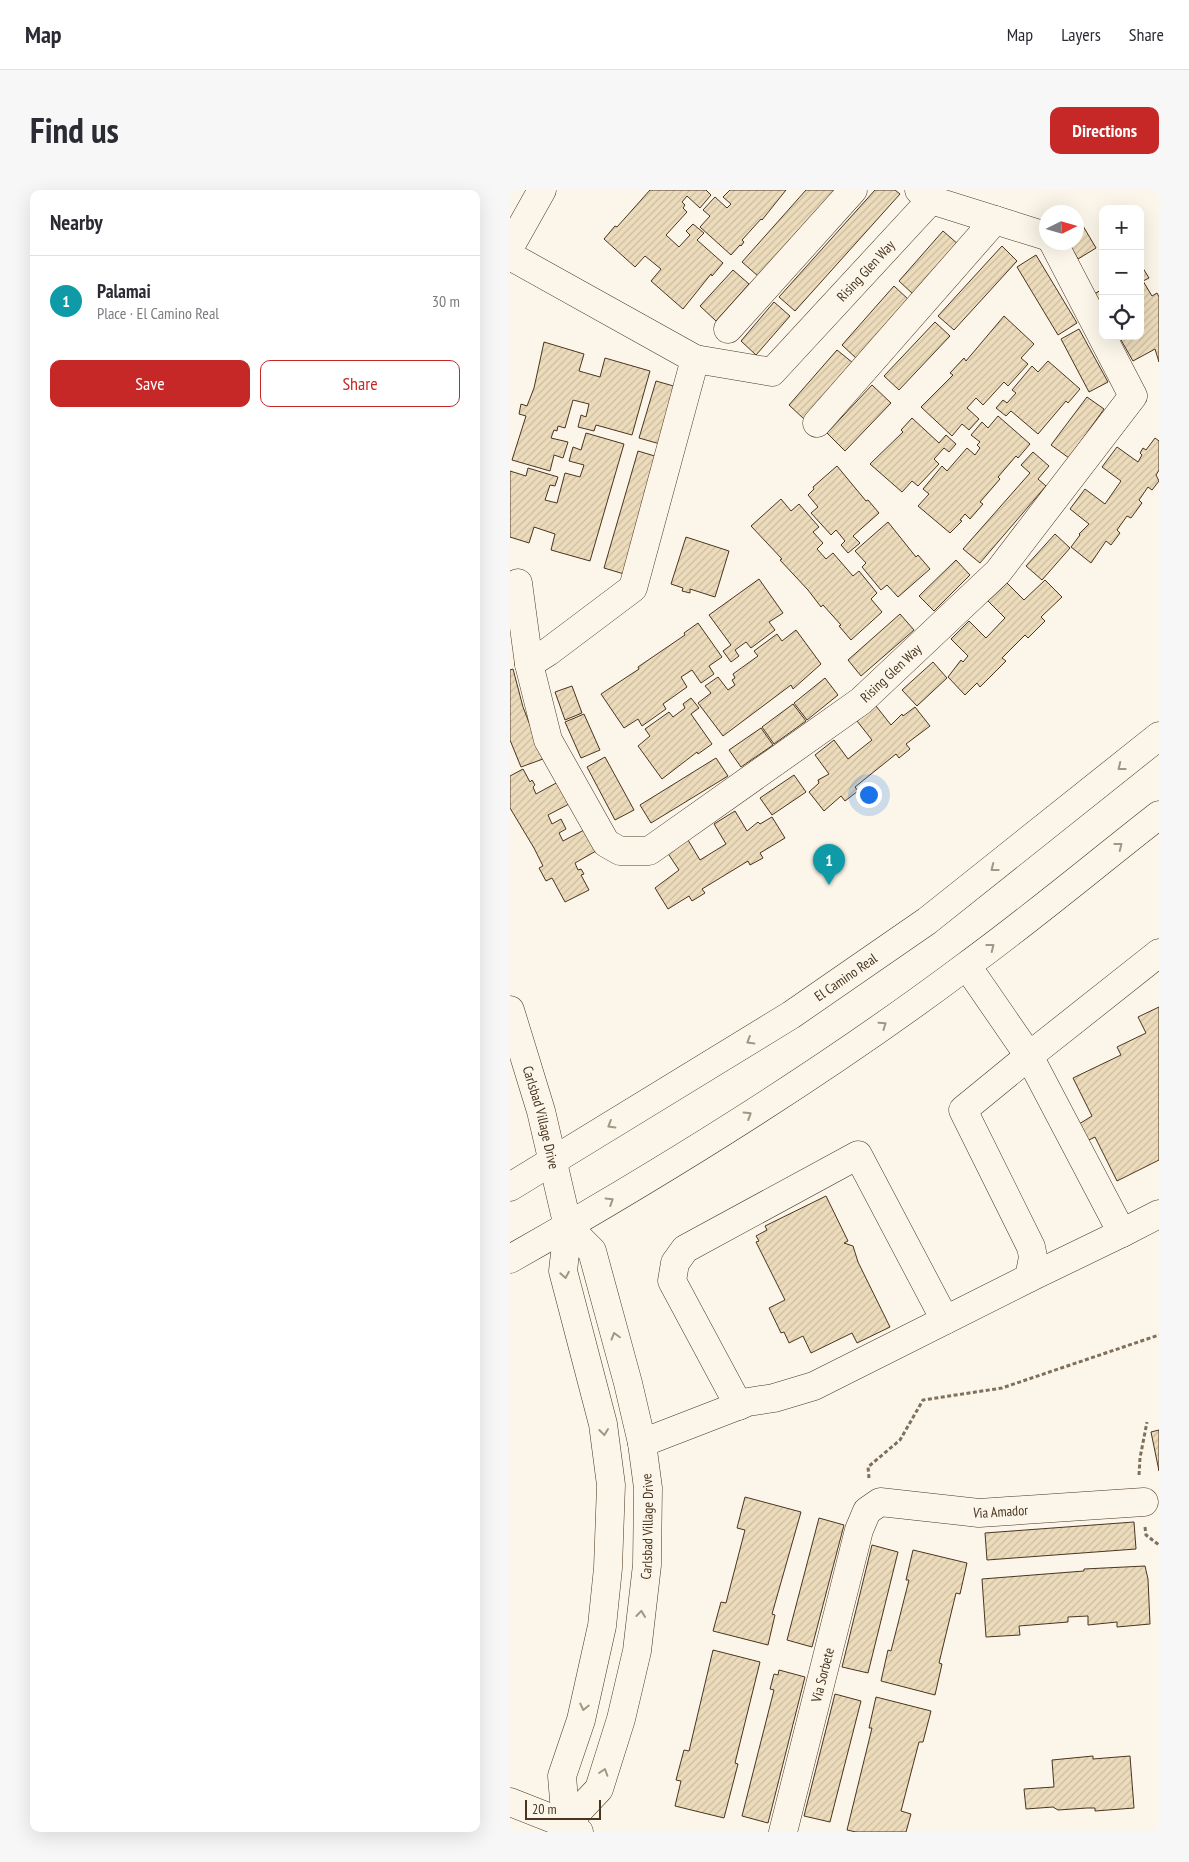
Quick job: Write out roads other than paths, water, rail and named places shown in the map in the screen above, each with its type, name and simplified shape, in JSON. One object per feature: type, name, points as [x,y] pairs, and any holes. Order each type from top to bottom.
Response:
[{"type":"street","points":[[510,247],[542,190]]},
{"type":"street","points":[[728,329],[853,190]]},
{"type":"street","name":"Rising Glen Way","points":[[510,256],[696,359],[772,372],[925,195],[1039,234]]},
{"type":"street","points":[[817,423],[995,220]]},
{"type":"street","name":"Rising Glen Way","points":[[518,583],[529,664],[548,740],[606,843],[620,851],[650,852],[861,701],[998,572],[1132,396],[1057,250]]},
{"type":"street","points":[[529,664],[548,652],[633,588],[696,359]]},
{"type":"street","name":"El Camino Real","points":[[510,1186],[779,1023],[927,921],[1159,736]]},
{"type":"street","points":[[510,1259],[568,1227],[813,1074],[967,966],[1159,814]]},
{"type":"street","points":[[1030,1278],[1033,1257],[1031,1247],[963,1110],[1159,953]]},
{"type":"street","points":[[967,966],[1029,1056],[1122,1233]]},
{"type":"street","name":"Carlsbad Village Drive","points":[[510,1010],[554,1160],[568,1227],[563,1270],[603,1424],[611,1485],[608,1568],[602,1626],[581,1720],[562,1776],[569,1829]]},
{"type":"street","points":[[739,1406],[672,1281],[675,1263],[685,1249],[858,1155],[944,1320]]},
{"type":"street","points":[[642,1443],[748,1402],[774,1398],[814,1386],[1159,1214]]},
{"type":"street","name":"Carlsbad Village Drive","points":[[568,1227],[592,1251],[628,1383],[642,1443],[648,1488],[647,1565],[637,1651],[621,1719],[599,1789],[569,1829]]},
{"type":"street","name":"Via Amador","points":[[868,1511],[888,1502],[979,1513],[1144,1502]]},
{"type":"street","name":"Via Sorbete","points":[[783,1832],[868,1511]]},
{"type":"street","points":[[510,1802],[569,1829]]},
{"type":"place","name":"Palamai","points":[[829,885]]}]
